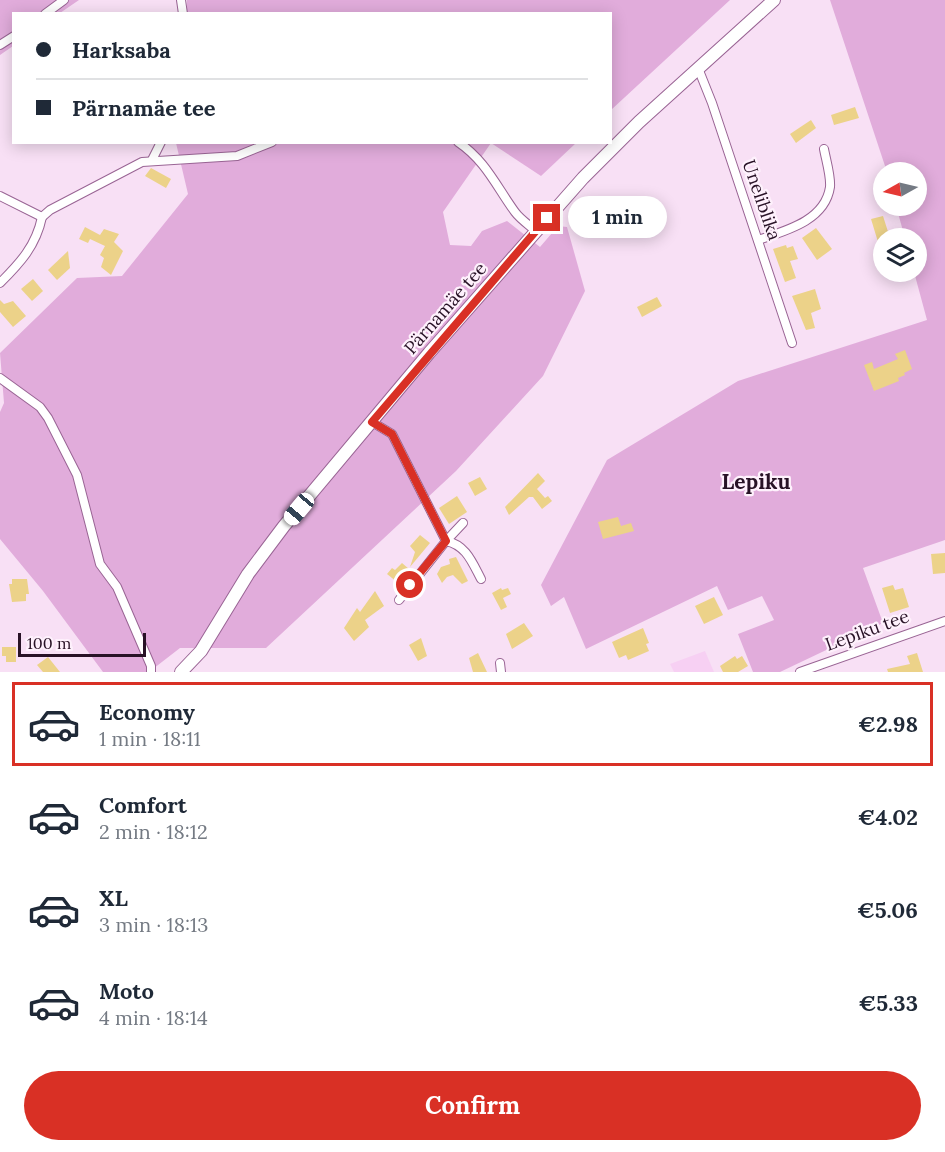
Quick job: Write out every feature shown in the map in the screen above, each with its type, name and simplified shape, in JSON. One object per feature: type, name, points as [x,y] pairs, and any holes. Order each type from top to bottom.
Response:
[{"type":"main road","name":"Pärnamäe tee","points":[[181,672],[206,643],[266,549],[511,259],[607,152],[774,0]]},
{"type":"street","points":[[48,12],[64,0]]},
{"type":"street","name":"Uneliblika","points":[[698,69],[712,103],[792,344]]},
{"type":"street","points":[[152,160],[160,144]]},
{"type":"street","points":[[0,283],[24,259],[36,237],[42,217],[50,210],[142,162],[237,156],[267,144]]},
{"type":"street","points":[[461,144],[477,156],[494,176],[515,213],[536,231]]},
{"type":"street","points":[[758,240],[806,222],[822,206],[830,186],[824,149]]},
{"type":"street","points":[[0,196],[42,217]]},
{"type":"street","points":[[0,378],[40,407],[48,418],[77,475],[100,564],[117,587],[151,672]]},
{"type":"street","points":[[372,422],[392,434],[446,541]]},
{"type":"street","points":[[399,600],[463,523]]},
{"type":"street","points":[[446,541],[456,543],[466,552],[481,579]]},
{"type":"street","name":"Lepiku tee","points":[[800,672],[823,668],[945,621]]},
{"type":"shaded area","points":[[0,0],[79,0],[61,12],[12,12],[12,47],[0,55]]},
{"type":"shaded area","points":[[187,0],[730,0],[612,109],[612,12],[187,12]]},
{"type":"shaded area","points":[[830,0],[945,0],[945,540],[863,568],[883,623],[780,672],[753,672],[738,634],[774,620],[762,596],[728,610],[717,586],[586,649],[564,597],[551,606],[541,585],[607,460],[738,381],[927,320],[917,282],[927,282],[927,228],[902,228],[899,216],[927,216],[927,162],[884,162]]},
{"type":"shaded area","points":[[176,144],[490,144],[443,212],[450,245],[471,246],[482,231],[507,221],[540,247],[558,226],[567,227],[585,291],[543,376],[456,471],[266,648],[180,648],[149,672],[103,672],[43,591],[0,539],[0,412],[4,403],[0,353],[77,278],[122,276],[188,194]]},
{"type":"shaded area","points":[[493,144],[575,144],[541,176]]},
{"type":"shaded area","points":[[705,651],[714,672],[674,672],[670,664]]},
{"type":"building","points":[[855,107],[859,118],[834,125],[831,115]]},
{"type":"building","points":[[811,120],[816,128],[796,143],[790,134]]},
{"type":"building","points":[[151,168],[171,179],[166,188],[145,176]]},
{"type":"building","points":[[883,216],[887,228],[874,228],[871,219]]},
{"type":"building","points":[[85,227],[100,235],[104,229],[119,234],[114,242],[123,251],[111,275],[101,267],[104,258],[100,255],[105,246],[90,239],[88,243],[79,239]]},
{"type":"building","points":[[816,228],[832,249],[817,260],[802,238]]},
{"type":"building","points":[[786,245],[787,248],[793,246],[798,259],[790,261],[796,278],[785,282],[773,249]]},
{"type":"building","points":[[68,251],[70,268],[57,280],[48,270]]},
{"type":"building","points":[[33,279],[43,291],[32,301],[21,289]]},
{"type":"building","points":[[815,289],[821,309],[811,313],[815,328],[806,330],[792,296]]},
{"type":"building","points":[[657,297],[662,306],[642,317],[637,307]]},
{"type":"building","points":[[0,300],[4,304],[13,301],[26,316],[13,327],[0,312]]},
{"type":"building","points":[[905,350],[912,369],[898,378],[899,381],[874,391],[864,365],[872,362],[874,369],[898,359],[895,354]]},
{"type":"building","points":[[538,473],[545,481],[537,489],[545,498],[548,496],[552,501],[542,509],[533,497],[529,497],[509,515],[505,507]]},
{"type":"building","points":[[480,477],[487,489],[475,496],[468,483]]},
{"type":"building","points":[[457,496],[467,512],[449,524],[439,508]]},
{"type":"building","points":[[618,517],[621,526],[631,523],[634,531],[603,539],[598,522]]},
{"type":"building","points":[[420,535],[430,543],[410,567],[415,552],[410,546]]},
{"type":"building","points":[[945,553],[945,573],[933,574],[931,554]]},
{"type":"building","points":[[456,557],[468,581],[462,584],[453,575],[447,577],[442,583],[437,574],[441,567],[450,564],[449,559]]},
{"type":"building","points":[[402,563],[409,569],[397,582],[387,574],[392,568],[395,570]]},
{"type":"building","points":[[12,579],[27,579],[29,594],[26,594],[26,601],[12,602],[9,584],[12,584]]},
{"type":"building","points":[[893,585],[895,590],[903,588],[909,607],[890,613],[882,588]]},
{"type":"building","points":[[501,588],[502,590],[508,588],[511,594],[503,598],[507,607],[501,610],[492,593]]},
{"type":"building","points":[[375,591],[384,606],[365,620],[369,627],[354,641],[344,628],[357,608],[360,612]]},
{"type":"building","points":[[714,597],[723,615],[704,624],[695,606]]},
{"type":"building","points":[[524,623],[533,636],[512,649],[506,634]]},
{"type":"building","points":[[643,628],[649,643],[646,644],[649,651],[628,660],[626,655],[619,658],[612,642]]},
{"type":"building","points":[[421,638],[427,656],[418,661],[409,645]]},
{"type":"building","points":[[2,647],[16,647],[16,662],[6,662],[6,656],[2,656]]},
{"type":"building","points":[[478,653],[487,672],[473,672],[469,658]]},
{"type":"building","points":[[917,653],[923,672],[888,672],[887,669],[910,664],[907,656]]},
{"type":"building","points":[[735,656],[737,659],[742,656],[748,666],[738,672],[723,672],[720,666]]},
{"type":"building","points":[[48,657],[60,672],[43,672],[37,665]]},
{"type":"district","name":"Lepiku","points":[[756,481]]},
{"type":"route","points":[[410,585],[446,541],[392,434],[372,422],[547,218]]}]
